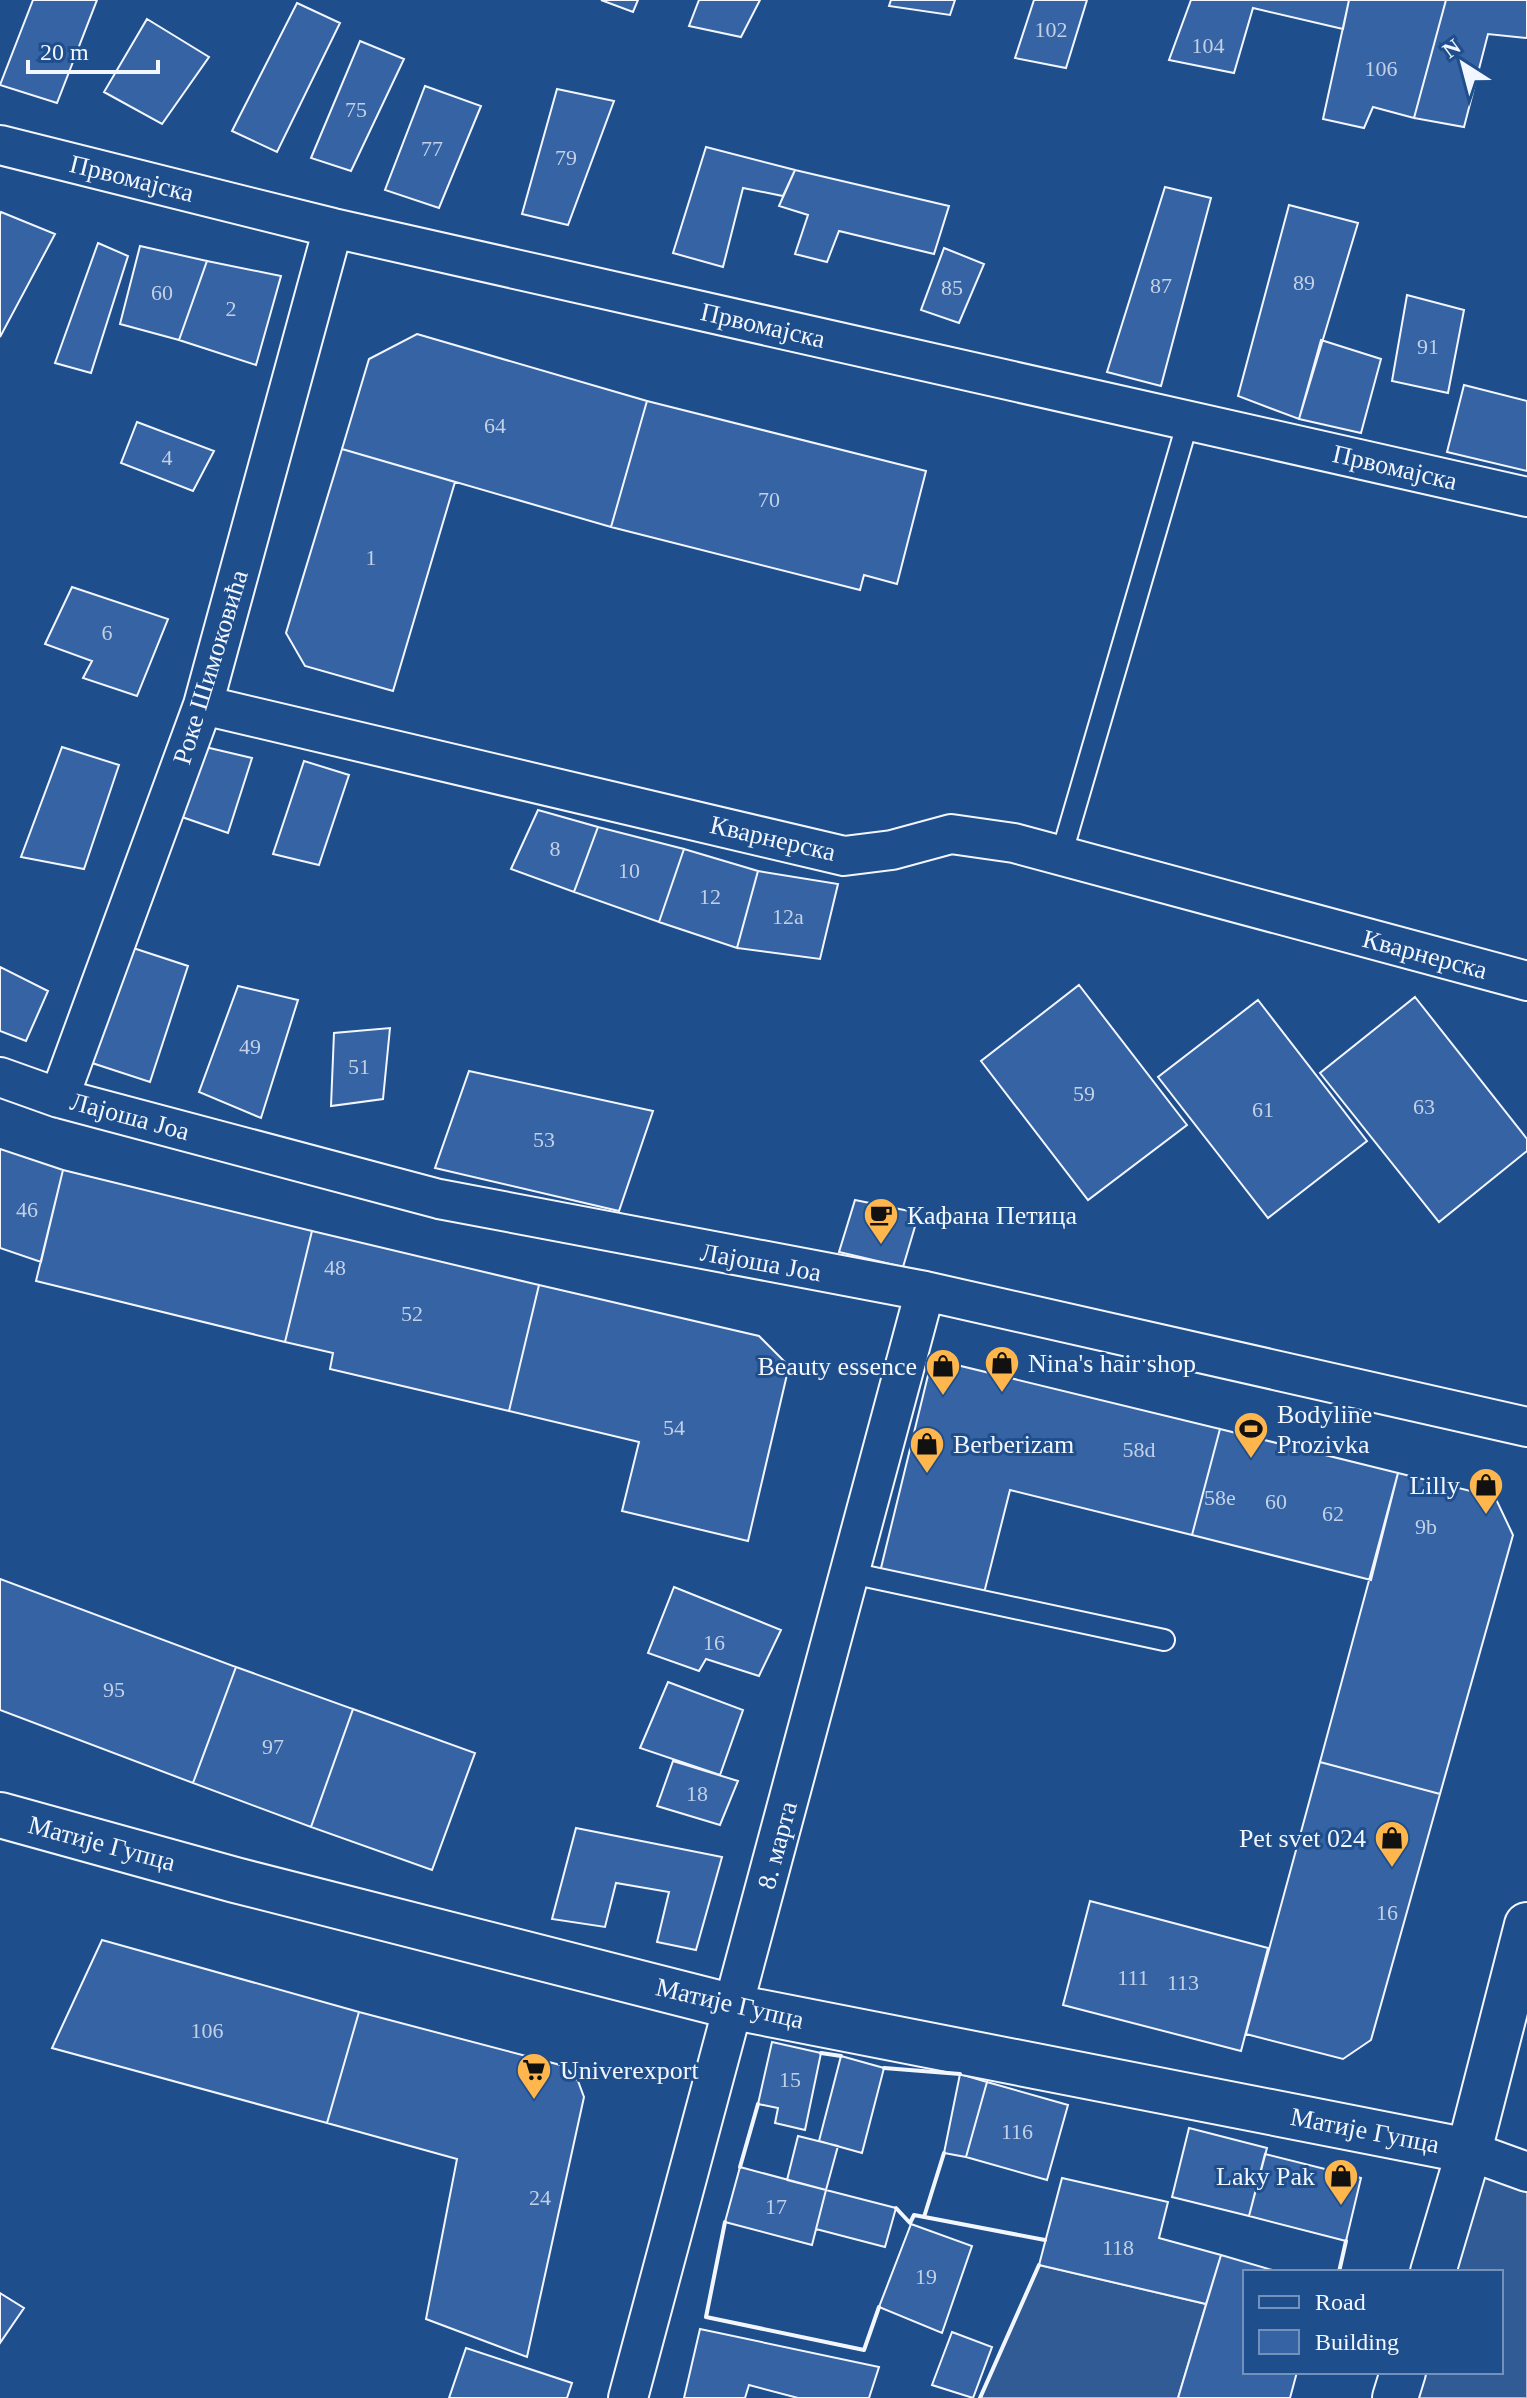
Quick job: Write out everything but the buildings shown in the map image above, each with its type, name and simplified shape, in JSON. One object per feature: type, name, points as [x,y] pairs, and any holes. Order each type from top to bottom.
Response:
[{"type":"street","name":"Првомајска","points":[[0,145],[333,228],[1527,497]]},
{"type":"street","name":"Роке Шимоковића","points":[[59,1098],[203,705],[333,228]]},
{"type":"street","name":"Кварнерска","points":[[203,705],[844,856],[892,850],[951,834],[1014,843],[1527,981]]},
{"type":"street","name":"Лајоша Јоа","points":[[0,1077],[59,1098],[439,1199],[925,1291],[1527,1427]]},
{"type":"street","name":"8. марта","points":[[628,2398],[925,1291]]},
{"type":"street","name":"Матије Гупца","points":[[0,1815],[235,1880],[734,2007],[1469,2151]]},
{"type":"street","points":[[1434,2270],[1469,2151],[1527,1925]]},
{"type":"street","points":[[1469,2151],[1527,2172]]},
{"type":"street","points":[[1395,2398],[1402,2374]]},
{"type":"lane","points":[[1061,856],[1188,421]]},
{"type":"lane","points":[[851,1573],[1164,1640]]},
{"type":"shaded area","points":[[1469,2151],[1527,2172],[1527,2398],[1395,2398],[1402,2374],[1503,2374],[1503,2270],[1434,2270]]},
{"type":"shaded area","points":[[1039,2265],[1206,2304],[1178,2398],[980,2398]]},
{"type":"wall","points":[[821,2053],[841,2056]]},
{"type":"wall","points":[[884,2068],[960,2074]]},
{"type":"wall","points":[[740,2167],[758,2104]]},
{"type":"wall","points":[[924,2217],[944,2153]]},
{"type":"wall","points":[[896,2208],[910,2223],[914,2215],[1045,2240]]},
{"type":"wall","points":[[725,2222],[706,2317],[864,2350],[879,2307]]},
{"type":"wall","points":[[1339,2270],[1346,2241]]},
{"type":"wall","points":[[980,2398],[1039,2265]]},
{"type":"place","name":"Кафана Петица","points":[[881,1246]]},
{"type":"place","name":"Nina's hair shop","points":[[1002,1394]]},
{"type":"place","name":"Beauty essence","points":[[943,1397]]},
{"type":"place","name":"Bodyline Prozivka","points":[[1251,1460]]},
{"type":"place","name":"Berberizam","points":[[927,1475]]},
{"type":"place","name":"Lilly","points":[[1486,1516]]},
{"type":"place","name":"Pet svet 024","points":[[1392,1869]]},
{"type":"place","name":"Univerexport","points":[[534,2101]]},
{"type":"place","name":"Laky Pak","points":[[1341,2207]]}]
